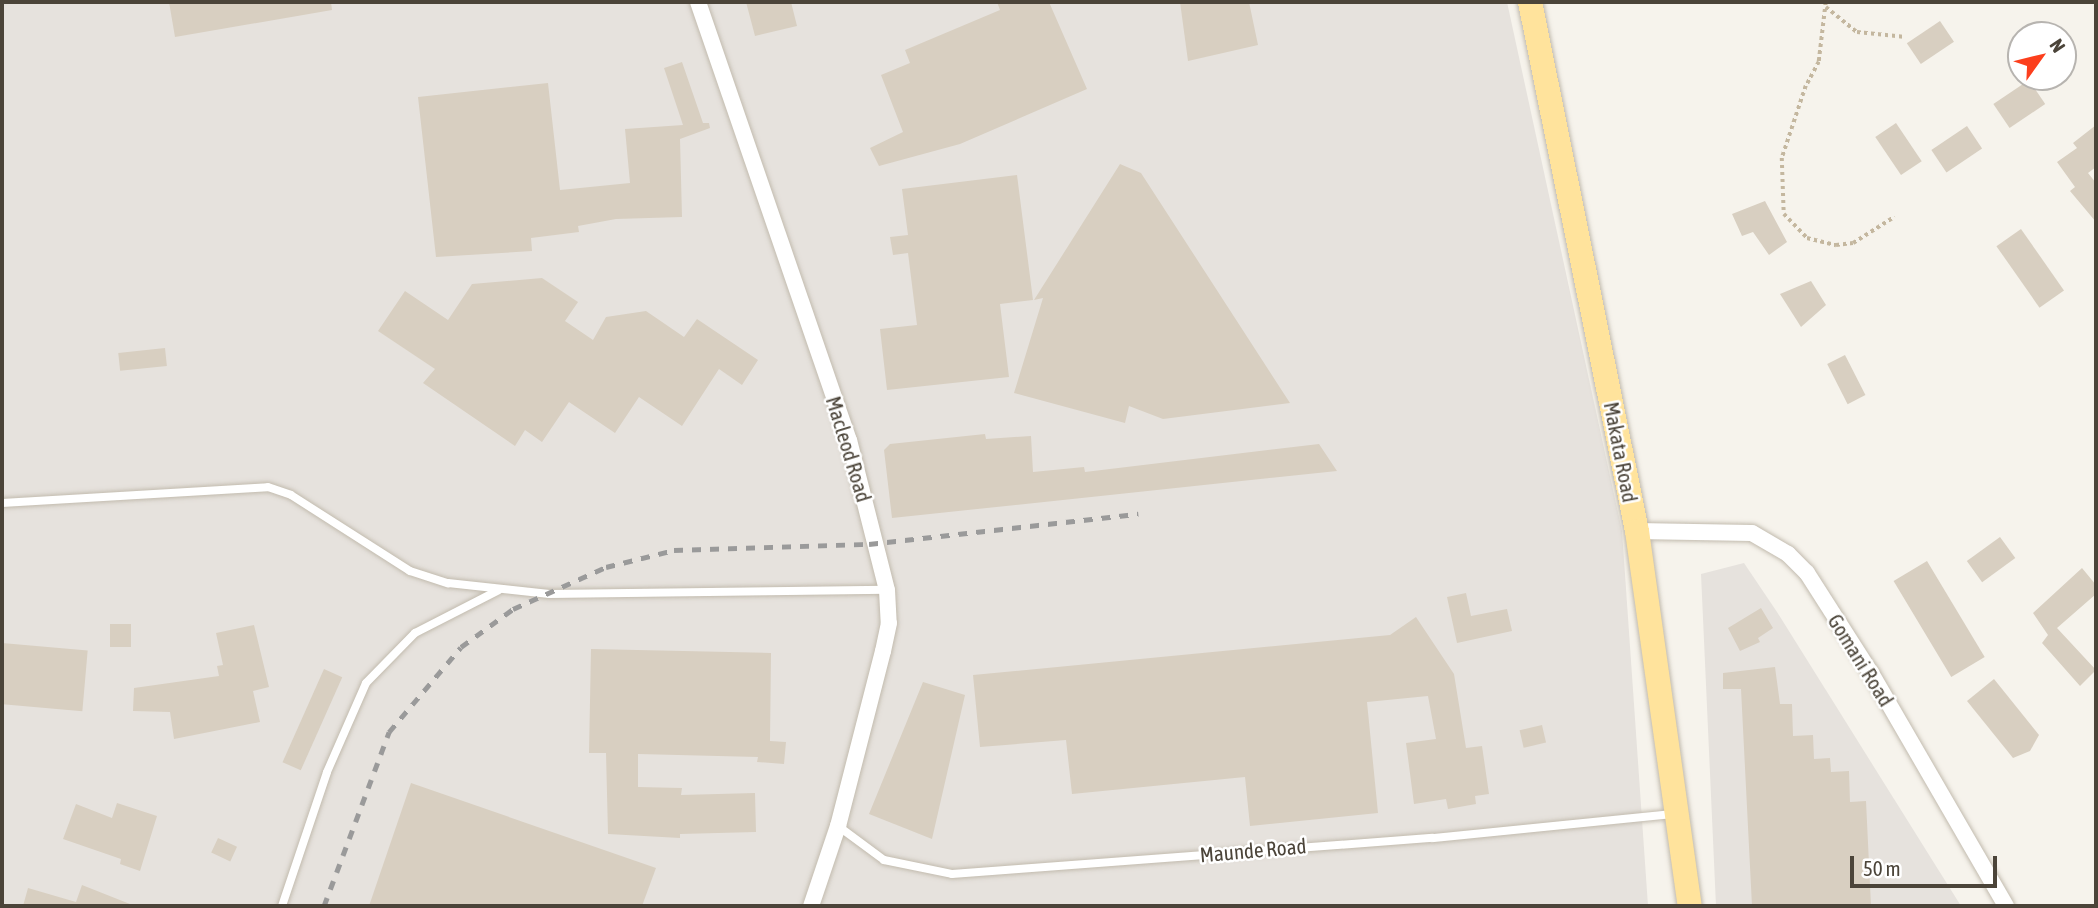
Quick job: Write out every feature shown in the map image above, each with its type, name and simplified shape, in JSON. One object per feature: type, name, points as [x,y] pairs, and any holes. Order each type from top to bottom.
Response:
[{"type":"main road","name":"Makata Road","points":[[1530,2],[1637,531],[1690,906]]},
{"type":"street","name":"Macleod Road","points":[[698,2],[849,440],[887,590],[889,623],[838,826],[811,906]]},
{"type":"street","name":"Gomani Road","points":[[1637,531],[1734,530],[1752,533],[1788,554],[1807,573],[1871,673],[2006,906]]},
{"type":"lane","points":[[2,503],[268,487],[291,495],[410,571],[448,583],[549,594],[887,590]]},
{"type":"lane","points":[[282,906],[327,772],[366,683],[415,633],[502,589]]},
{"type":"lane","name":"Maunde Road","points":[[838,826],[884,860],[952,874],[1433,838],[1679,814]]},
{"type":"path","points":[[1825,3],[1857,32],[1906,37]]},
{"type":"path","points":[[1825,3],[1819,62],[1806,86],[1782,158],[1784,214],[1807,238],[1836,246],[1853,243],[1894,217]]},
{"type":"shaded area","points":[[2,2],[1507,2],[1622,531],[1648,906],[2,906]]},
{"type":"shaded area","points":[[1744,563],[1961,906],[1716,906],[1701,574]]},
{"type":"building","points":[[169,2],[331,2],[332,10],[175,37]]},
{"type":"building","points":[[746,2],[791,2],[797,26],[755,36]]},
{"type":"building","points":[[997,2],[1049,2],[1087,89],[960,144],[879,166],[870,148],[903,132],[881,75],[910,63],[905,50],[1000,10]]},
{"type":"building","points":[[1180,2],[1249,2],[1258,45],[1188,61]]},
{"type":"building","points":[[1940,21],[1954,42],[1921,64],[1907,43]]},
{"type":"building","points":[[682,62],[703,123],[709,123],[710,128],[680,139],[682,217],[616,219],[578,226],[579,232],[531,238],[532,251],[436,257],[418,97],[548,83],[560,190],[630,183],[625,129],[683,125],[664,68]]},
{"type":"building","points":[[2013,91],[2036,91],[2045,104],[2010,128],[1993,104]]},
{"type":"building","points":[[1896,123],[1922,161],[1901,175],[1875,137]]},
{"type":"building","points":[[2096,125],[2096,167],[2088,173],[2096,183],[2096,222],[2070,191],[2075,187],[2057,162],[2077,148],[2073,143]]},
{"type":"building","points":[[1967,126],[1982,148],[1946,172],[1931,150]]},
{"type":"building","points":[[1120,164],[1141,173],[1290,403],[1163,419],[1129,406],[1125,423],[1014,393],[1043,298],[1034,300]]},
{"type":"building","points":[[1017,175],[1033,300],[1000,304],[1009,377],[887,390],[880,329],[917,325],[908,253],[893,255],[890,237],[908,235],[902,189]]},
{"type":"building","points":[[1765,201],[1787,242],[1769,255],[1753,232],[1742,236],[1732,214]]},
{"type":"building","points":[[2021,229],[2064,290],[2039,308],[1996,246]]},
{"type":"building","points":[[542,278],[578,302],[565,321],[593,340],[606,317],[646,311],[684,337],[697,319],[758,360],[742,385],[719,369],[682,426],[639,397],[615,433],[569,402],[542,442],[525,430],[515,446],[423,383],[435,369],[378,331],[405,291],[448,320],[472,284]]},
{"type":"building","points":[[1811,281],[1826,305],[1801,327],[1780,294]]},
{"type":"building","points":[[165,348],[167,366],[120,371],[118,353]]},
{"type":"building","points":[[1845,355],[1865,395],[1848,404],[1827,364]]},
{"type":"building","points":[[985,434],[986,439],[1031,436],[1033,472],[1084,467],[1085,472],[1319,444],[1337,471],[892,518],[884,450],[890,444]]},
{"type":"building","points":[[2000,537],[2015,558],[1982,582],[1967,561]]},
{"type":"building","points":[[1927,561],[1985,657],[1951,677],[1894,581]]},
{"type":"building","points":[[2082,568],[2096,585],[2096,594],[2057,628],[2096,670],[2080,686],[2042,643],[2048,635],[2033,613]]},
{"type":"building","points":[[1466,593],[1471,616],[1507,609],[1512,631],[1457,643],[1447,597]]},
{"type":"building","points":[[1761,608],[1773,628],[1758,638],[1760,642],[1740,651],[1728,628]]},
{"type":"building","points":[[1416,617],[1454,674],[1466,748],[1482,746],[1489,794],[1475,796],[1476,804],[1448,809],[1446,799],[1414,804],[1406,743],[1436,739],[1428,696],[1367,702],[1378,813],[1250,826],[1245,777],[1072,794],[1066,740],[980,747],[973,675],[1390,635]]},
{"type":"building","points":[[110,624],[131,624],[131,647],[110,647]]},
{"type":"building","points":[[254,625],[269,687],[253,691],[260,722],[174,739],[170,712],[133,711],[134,688],[219,676],[217,666],[223,665],[216,633]]},
{"type":"building","points":[[2,643],[88,650],[82,711],[2,704]]},
{"type":"building","points":[[591,649],[771,653],[770,741],[786,742],[784,764],[757,762],[758,757],[638,754],[638,787],[682,788],[681,795],[755,793],[756,832],[680,834],[680,838],[608,834],[606,753],[589,753]]},
{"type":"building","points":[[1775,667],[1780,704],[1792,704],[1793,736],[1813,735],[1814,759],[1830,758],[1831,772],[1849,771],[1850,802],[1866,801],[1871,906],[1752,906],[1741,689],[1723,689],[1723,673]]},
{"type":"building","points":[[324,669],[342,677],[301,770],[283,762]]},
{"type":"building","points":[[1994,679],[2039,735],[2030,751],[2013,758],[1967,701]]},
{"type":"building","points":[[923,682],[965,695],[932,839],[869,814]]},
{"type":"building","points":[[1542,725],[1546,743],[1524,748],[1520,730]]},
{"type":"building","points":[[411,783],[656,868],[642,906],[369,906]]},
{"type":"building","points":[[117,803],[157,816],[140,871],[120,864],[121,859],[63,839],[76,804],[112,818]]},
{"type":"building","points":[[218,838],[237,847],[230,861],[211,853]]},
{"type":"building","points":[[82,885],[135,906],[23,906],[28,888],[76,902]]},
{"type":"railway","points":[[324,906],[389,732],[461,647],[513,609],[606,567],[674,550],[869,544],[1138,514]]}]
